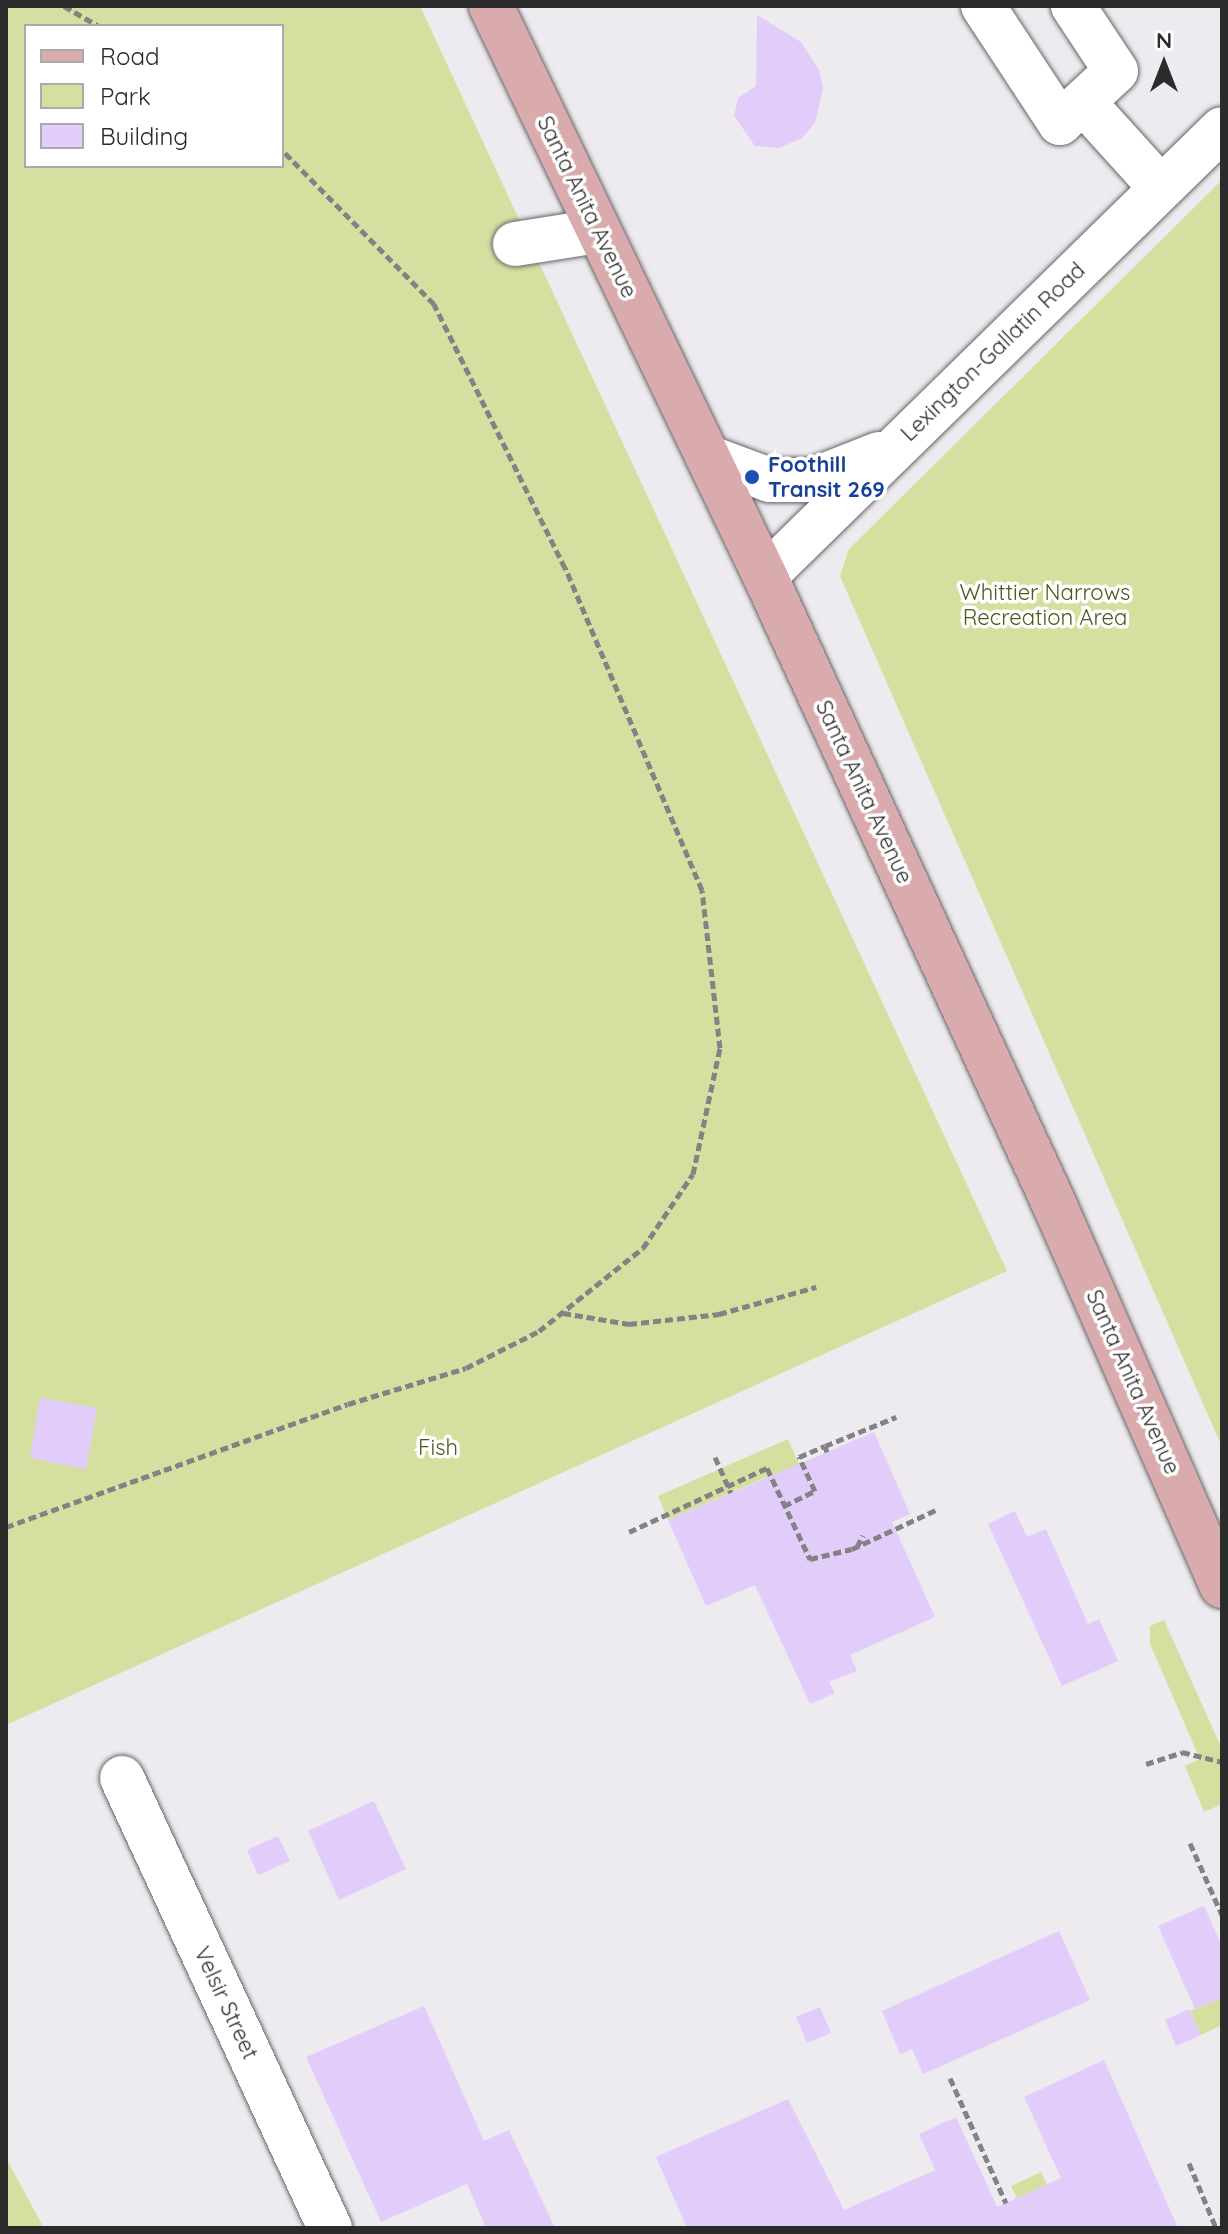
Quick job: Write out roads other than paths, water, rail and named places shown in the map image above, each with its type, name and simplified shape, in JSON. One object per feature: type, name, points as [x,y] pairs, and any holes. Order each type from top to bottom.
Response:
[{"type":"main road","name":"Santa Anita Avenue","points":[[491,6],[765,576],[1055,1206],[1222,1586]]},
{"type":"street","points":[[983,6],[1060,123],[1085,104],[1116,71],[1073,6]]},
{"type":"street","points":[[1085,104],[1161,188]]},
{"type":"street","name":"Lexington-Gallatin Road","points":[[765,576],[1222,129]]},
{"type":"street","points":[[515,244],[598,231]]},
{"type":"street","points":[[708,457],[770,480],[813,480],[896,447]]},
{"type":"street","name":"Velsir Street","points":[[122,1778],[330,2228]]},
{"type":"place","name":"Foothill Transit 269","points":[[752,477]]},
{"type":"park label","name":"Whittier Narrows Recreation Area","points":[[1045,604]]},
{"type":"park label","name":"Fish","points":[[438,1448]]}]
